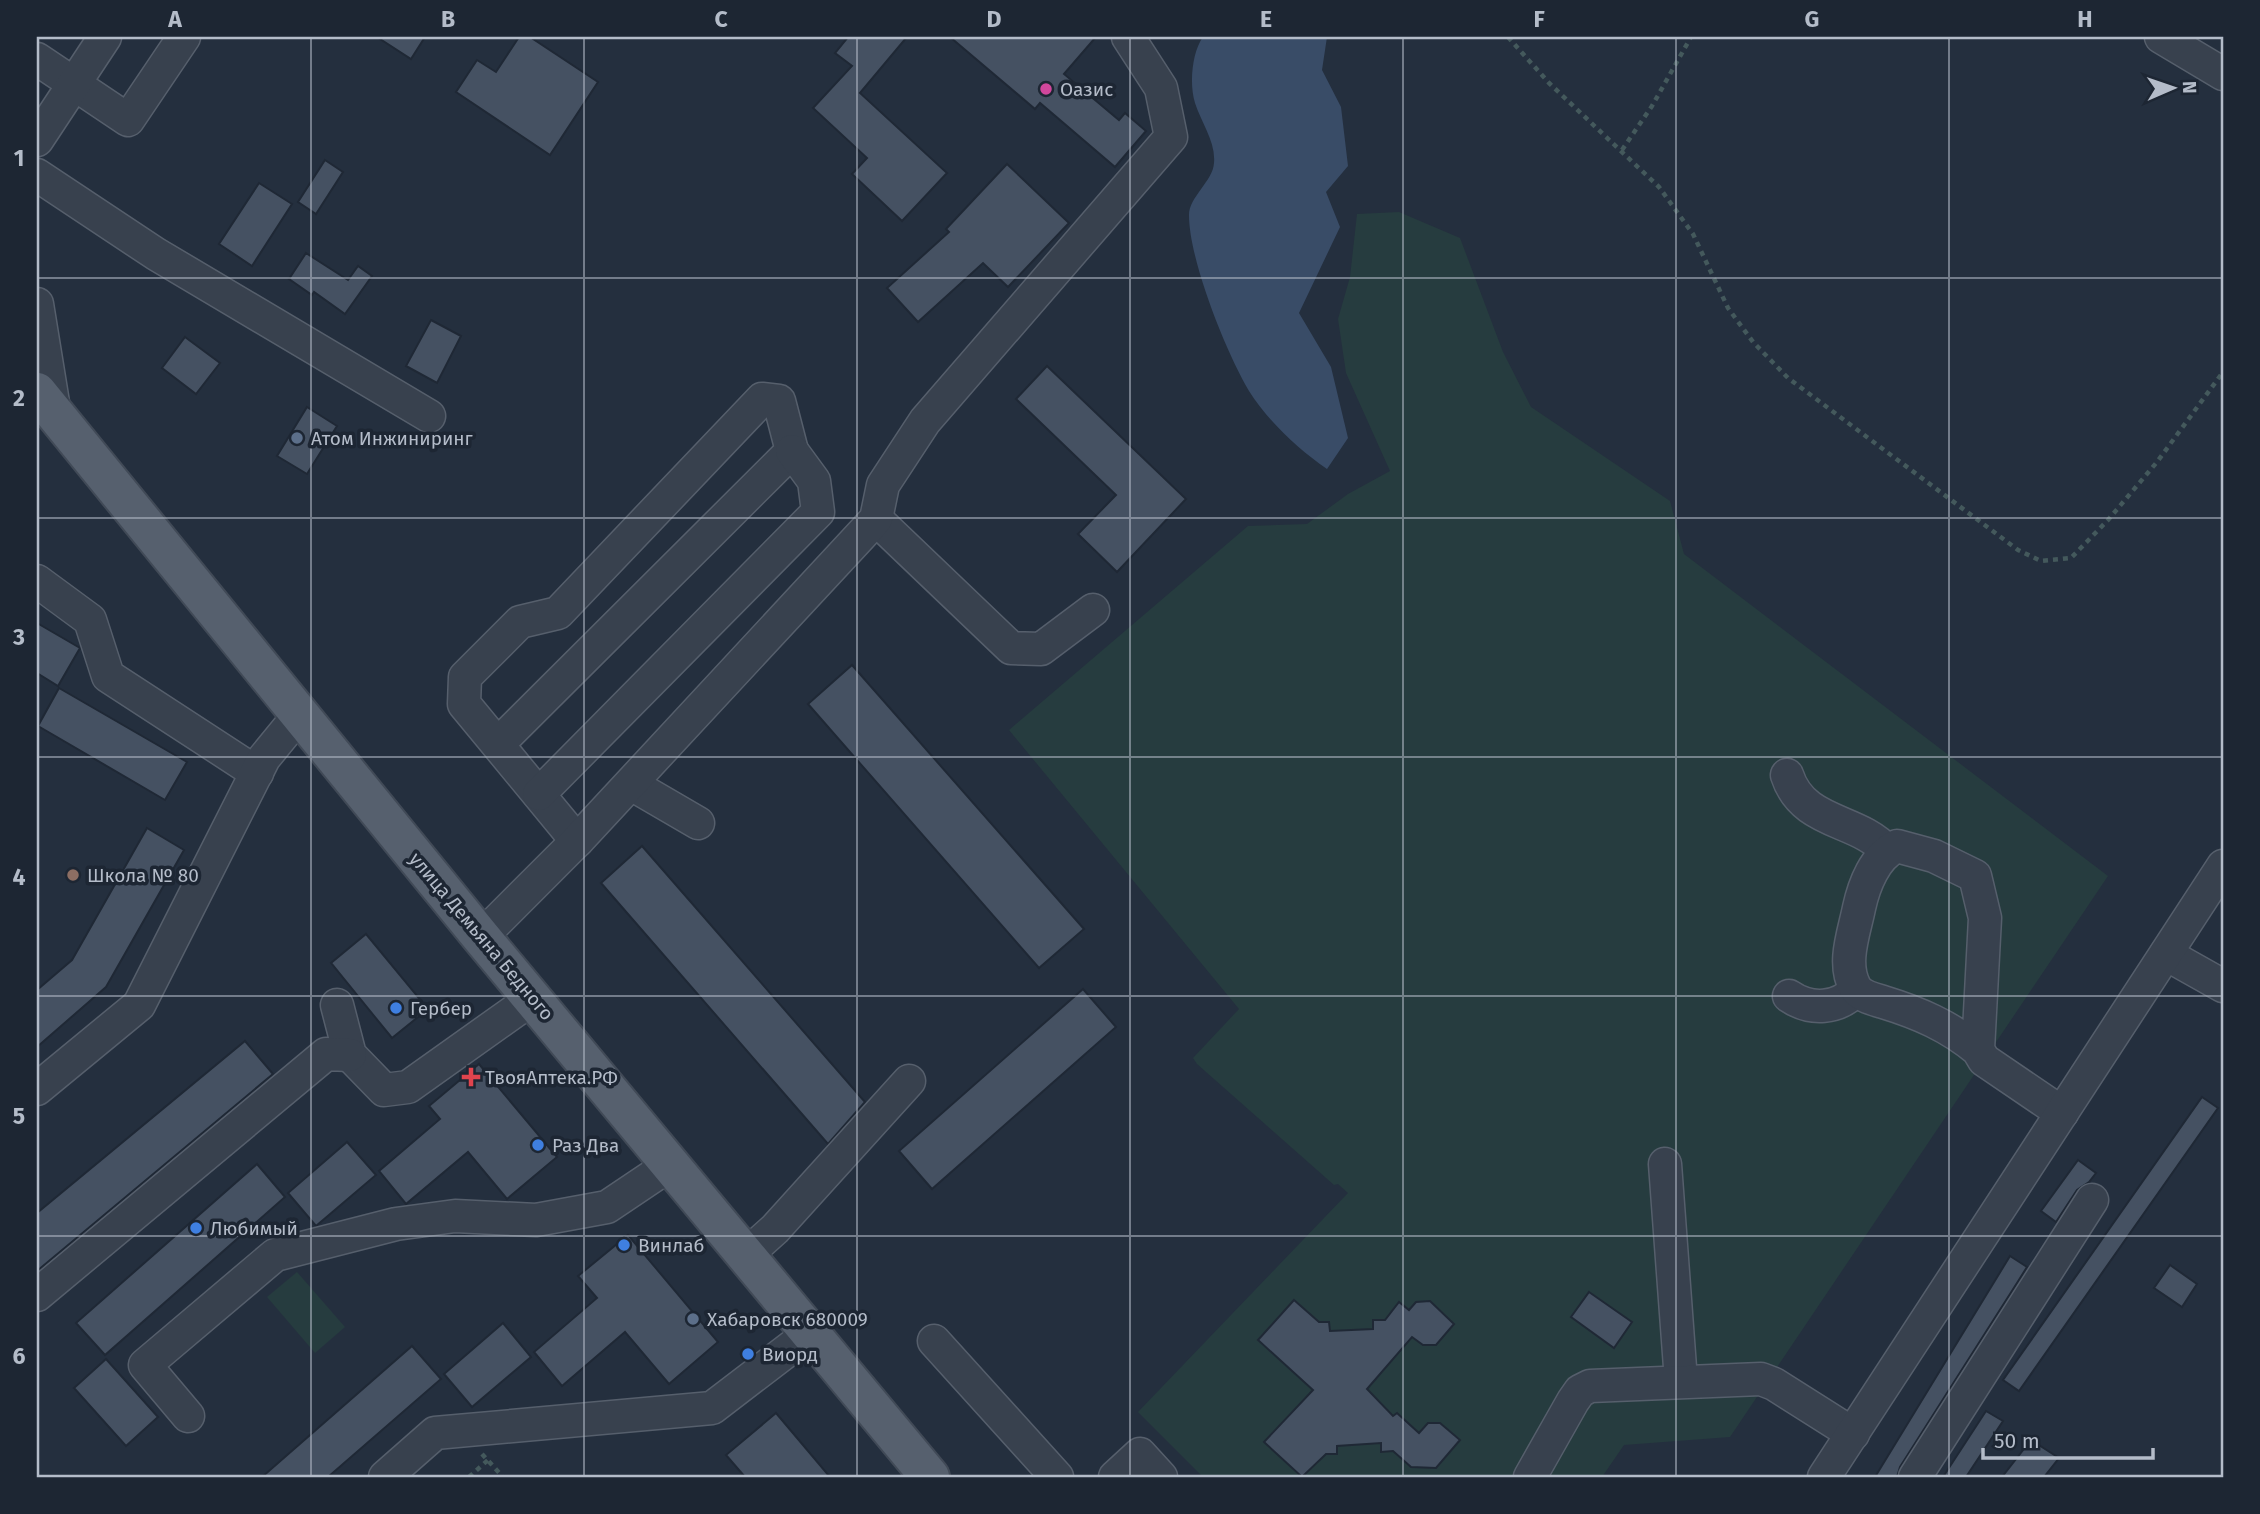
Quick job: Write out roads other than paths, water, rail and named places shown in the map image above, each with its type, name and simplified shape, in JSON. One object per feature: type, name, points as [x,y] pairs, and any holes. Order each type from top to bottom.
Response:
[{"type":"main road","name":"улица Демьяна Бедного","points":[[46,403],[481,937],[930,1477]]},
{"type":"street","points":[[37,140],[105,37]]},
{"type":"street","points":[[37,59],[128,120],[184,37]]},
{"type":"street","points":[[481,937],[631,784],[876,519],[883,485],[925,421],[1171,137],[1161,88],[1128,37]]},
{"type":"street","points":[[2161,37],[2223,74]]},
{"type":"street","points":[[37,175],[156,254],[429,416]]},
{"type":"street","points":[[37,304],[46,403]]},
{"type":"street","points":[[539,794],[818,512],[814,481],[792,451],[779,401],[762,399],[558,613],[520,622],[465,677],[464,704],[577,841]]},
{"type":"street","points":[[498,744],[792,451]]},
{"type":"street","points":[[876,519],[1011,648],[1041,649],[1093,610]]},
{"type":"street","points":[[37,581],[90,620],[108,676],[257,773]]},
{"type":"street","points":[[37,1089],[139,1004],[264,758],[300,714]]},
{"type":"street","points":[[1787,775],[1796,796],[1808,805],[1880,843],[1887,850]]},
{"type":"street","points":[[631,784],[698,823]]},
{"type":"street","points":[[1978,1050],[1985,918],[1975,876],[1910,849],[1897,846],[1887,850],[1880,857],[1860,902],[1850,951],[1850,971],[1856,990],[1870,998],[1931,1018],[1956,1032],[1978,1050],[1984,1060],[2062,1113]]},
{"type":"street","points":[[1824,1477],[2223,866]]},
{"type":"street","points":[[2166,954],[2223,986]]},
{"type":"street","points":[[1789,996],[1813,1006],[1833,1005],[1846,1000],[1856,990]]},
{"type":"street","points":[[337,1005],[350,1055],[384,1090],[408,1087],[533,998]]},
{"type":"street","points":[[37,1296],[327,1054],[350,1055]]},
{"type":"street","points":[[746,1255],[775,1228],[909,1081]]},
{"type":"street","points":[[188,1416],[145,1365],[275,1255],[396,1224],[455,1216],[536,1220],[607,1206],[671,1164]]},
{"type":"street","points":[[1665,1164],[1681,1381]]},
{"type":"street","points":[[1915,1477],[2092,1200]]},
{"type":"street","points":[[385,1477],[435,1433],[712,1408],[810,1332]]},
{"type":"street","points":[[934,1341],[1057,1477]]},
{"type":"street","points":[[1530,1477],[1580,1391],[1590,1386],[1762,1380],[1774,1384],[1853,1434]]},
{"type":"street","points":[[1115,1477],[1140,1454],[1161,1477]]},
{"type":"water","points":[[1203,37],[1327,37],[1322,70],[1341,107],[1348,166],[1326,192],[1340,227],[1299,313],[1331,367],[1348,438],[1327,469],[1284,434],[1249,391],[1210,305],[1195,256],[1190,208],[1210,176],[1214,163],[1213,147],[1195,103],[1192,87],[1194,59]]},
{"type":"place","name":"Оазис","points":[[1046,89]]},
{"type":"place","name":"Атом Инжиниринг","points":[[297,438]]},
{"type":"place","name":"Школа № 80","points":[[73,875]]},
{"type":"place","name":"Гербер","points":[[396,1008]]},
{"type":"place","name":"ТвояАптека.РФ","points":[[471,1077]]},
{"type":"place","name":"Раз Два","points":[[538,1145]]},
{"type":"place","name":"Любимый","points":[[196,1228]]},
{"type":"place","name":"Винлаб","points":[[624,1245]]},
{"type":"place","name":"Хабаровск 680009","points":[[693,1319]]},
{"type":"place","name":"Виорд","points":[[748,1354]]}]
